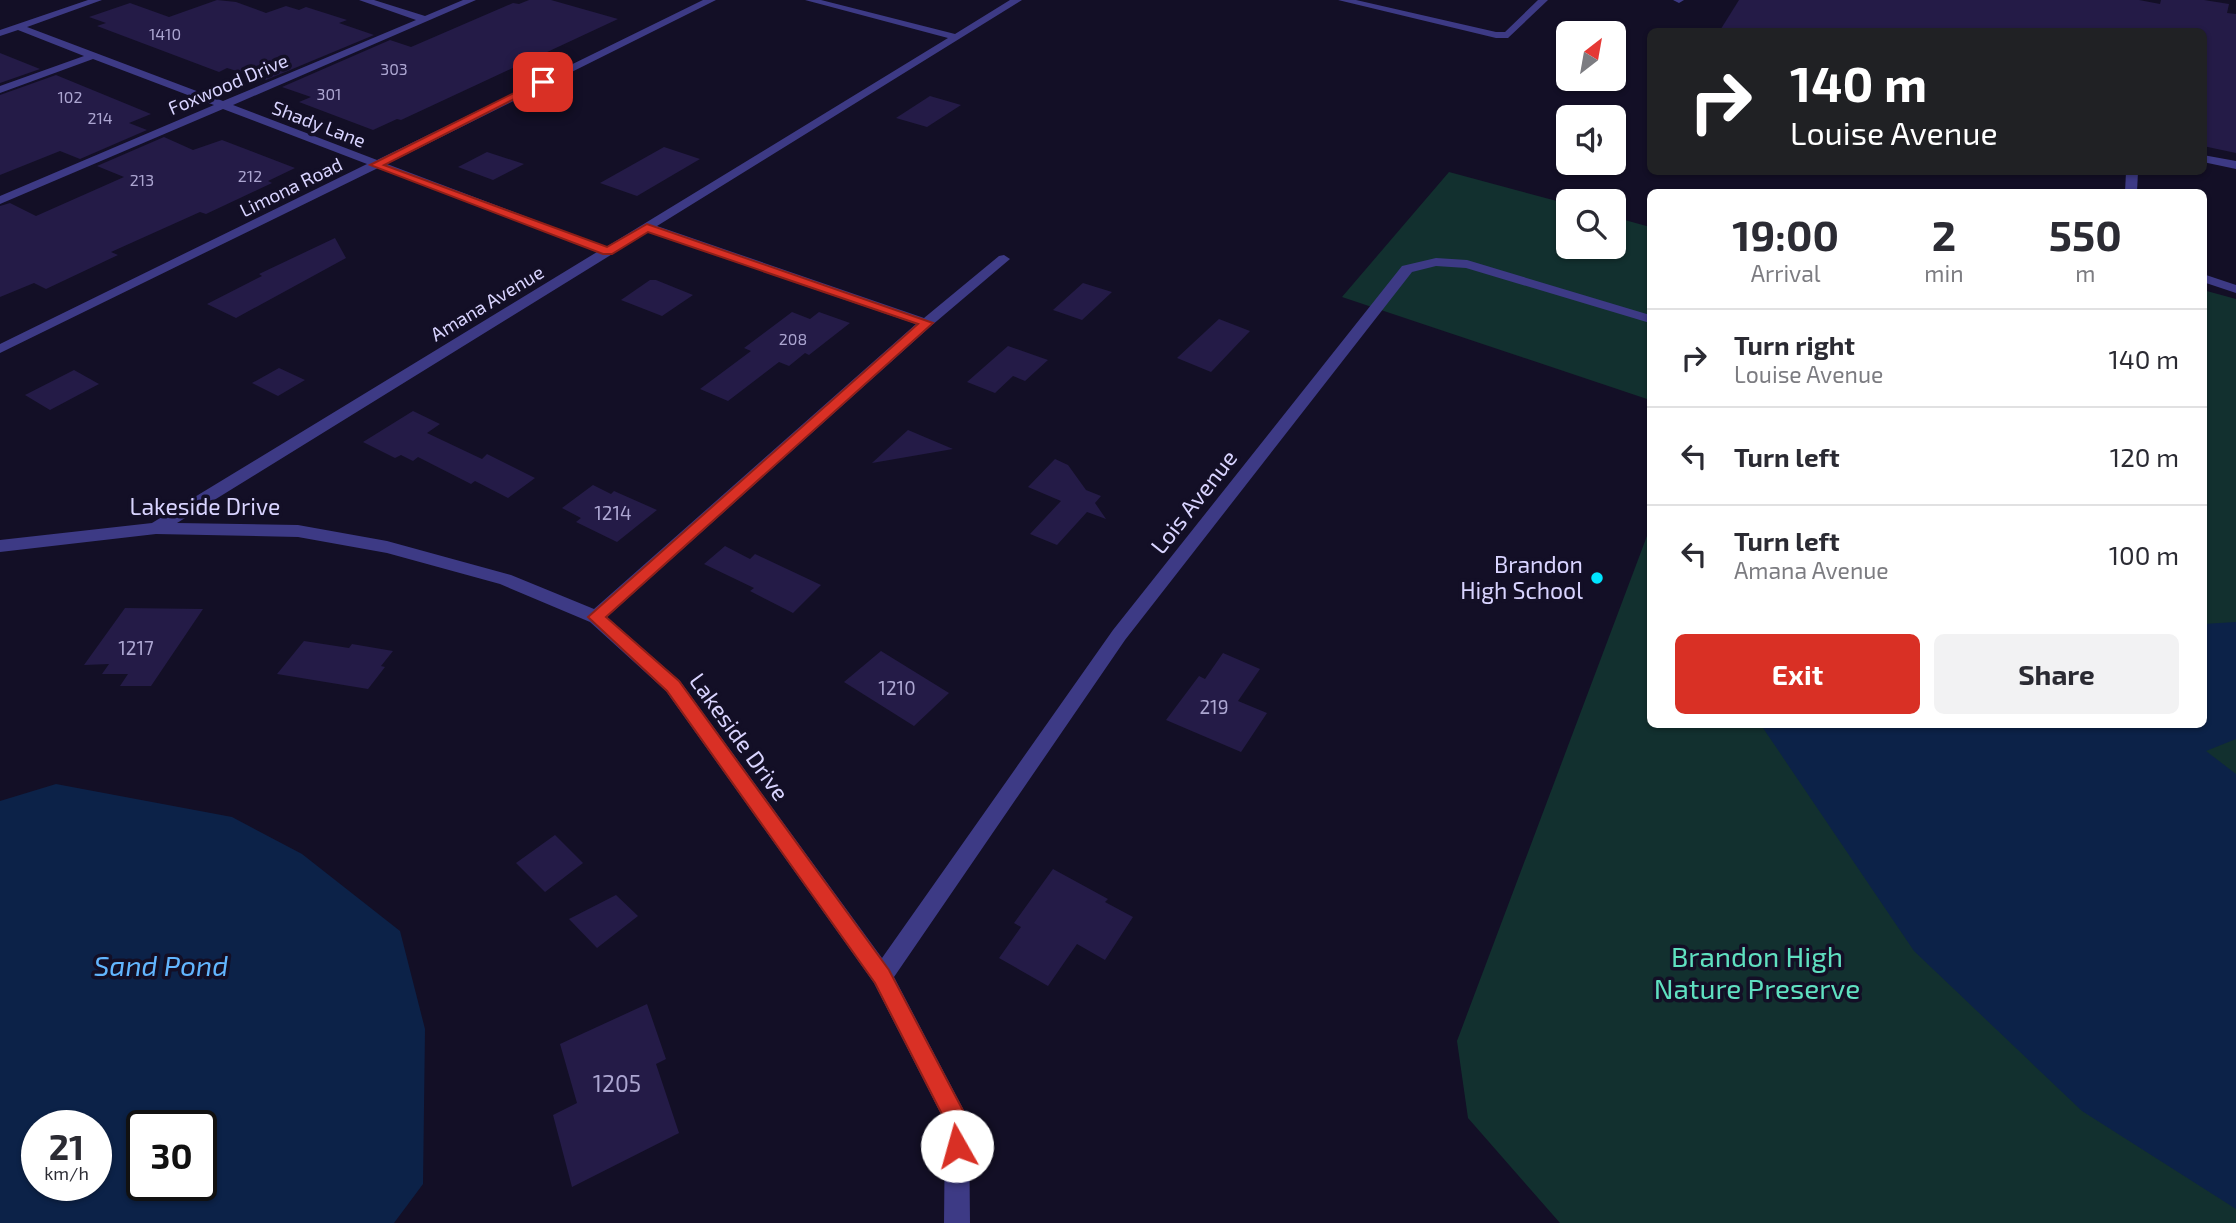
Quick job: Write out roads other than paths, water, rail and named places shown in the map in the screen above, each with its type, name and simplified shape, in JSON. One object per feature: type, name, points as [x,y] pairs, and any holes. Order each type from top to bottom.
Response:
[{"type":"street","points":[[0,33],[97,0]]},
{"type":"street","points":[[364,0],[424,19]]},
{"type":"street","name":"Foxwood Drive","points":[[0,200],[471,0]]},
{"type":"street","name":"Limona Road","points":[[0,349],[711,0]]},
{"type":"street","points":[[810,0],[956,37]]},
{"type":"street","name":"Amana Avenue","points":[[156,528],[1017,0]]},
{"type":"street","points":[[1343,0],[1496,35],[1508,35],[1543,0]]},
{"type":"street","name":"Shady Lane","points":[[18,27],[608,252]]},
{"type":"street","points":[[0,90],[92,55]]},
{"type":"street","points":[[2207,159],[2236,165]]},
{"type":"street","points":[[647,227],[926,323]]},
{"type":"street","points":[[596,617],[926,323],[1004,259]]},
{"type":"street","name":"Lois Avenue","points":[[882,976],[1119,635],[1407,269],[1436,262],[1467,264],[1647,318]]},
{"type":"street","points":[[2207,279],[2236,289]]},
{"type":"street","name":"Lakeside Drive","points":[[0,546],[156,528],[298,531],[387,547],[505,579],[596,617],[673,686],[882,976],[957,1120],[957,1223]]},
{"type":"water","points":[[2236,622],[2236,739],[2206,751],[2236,774],[2236,1209],[2082,1111],[1914,951],[1763,728],[2207,728],[2207,624]]},
{"type":"water","name":"Sand Pond","points":[[56,784],[232,817],[302,854],[400,931],[425,1029],[423,1184],[394,1223],[0,1223],[0,801]]},
{"type":"place","name":"Brandon High School","points":[[1597,578]]},
{"type":"park label","name":"Brandon High Nature Preserve","points":[[1757,973]]}]
